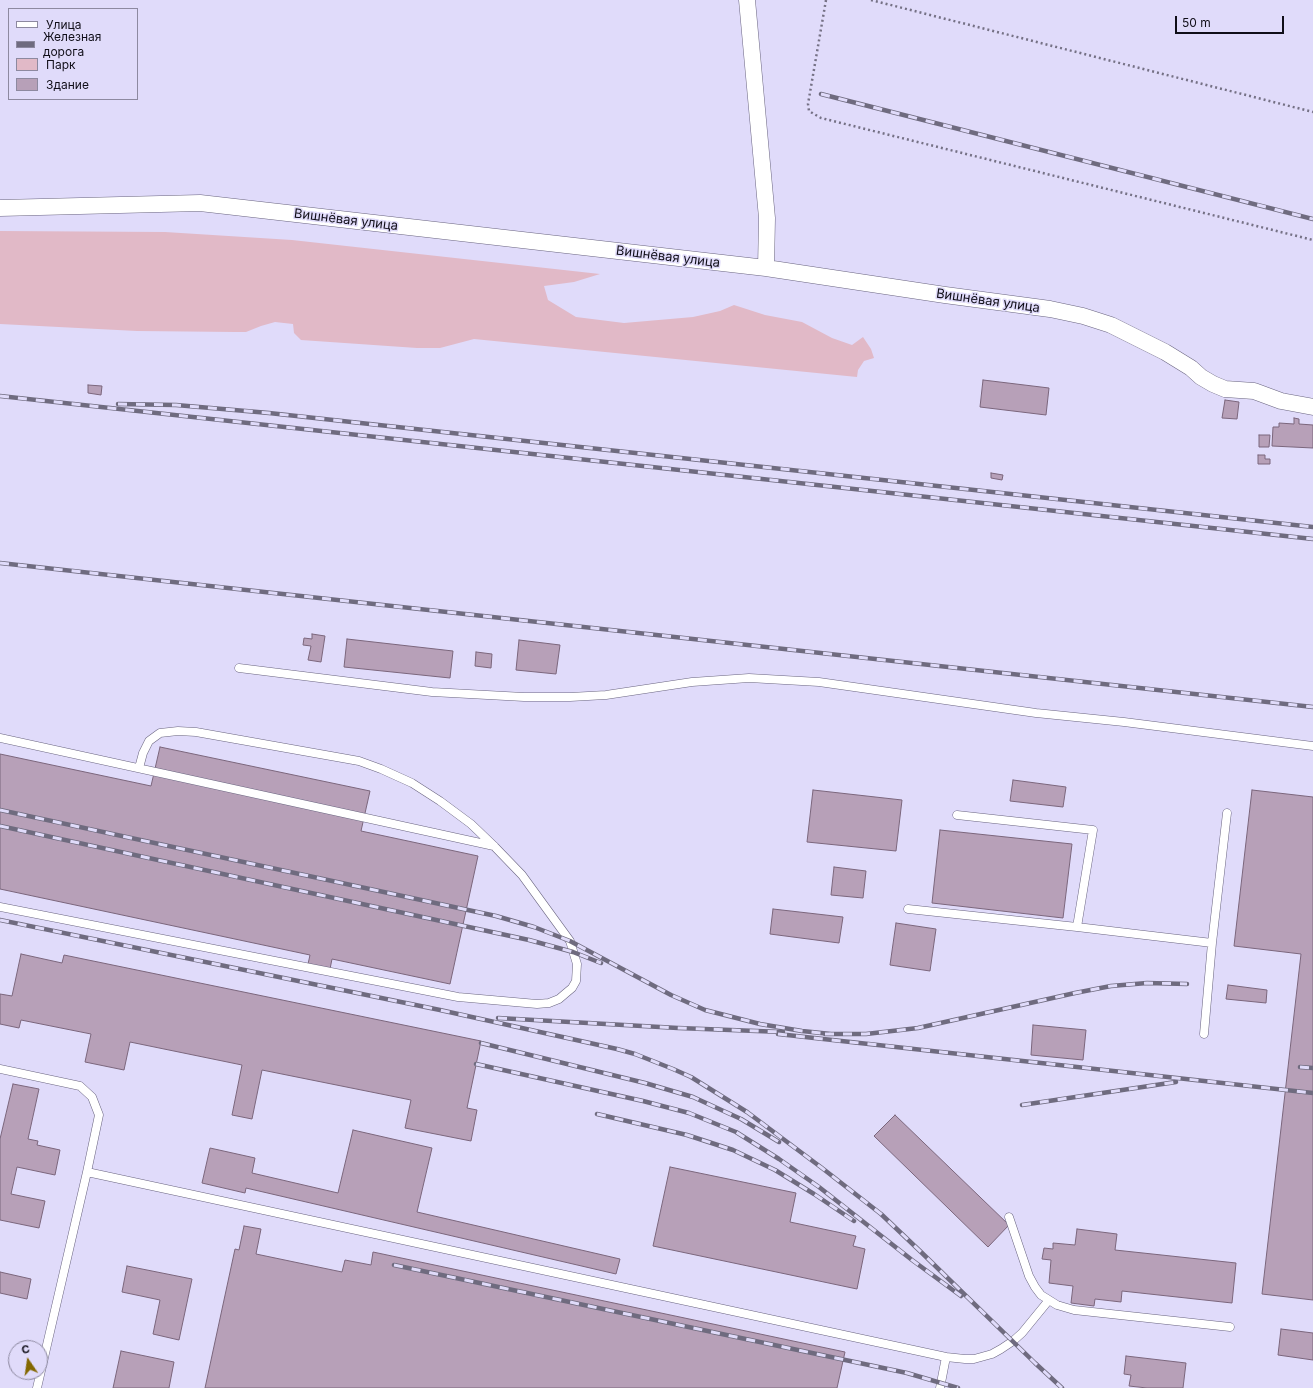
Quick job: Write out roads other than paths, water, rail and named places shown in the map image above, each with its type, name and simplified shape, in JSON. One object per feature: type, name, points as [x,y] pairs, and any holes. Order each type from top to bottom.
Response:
[{"type":"street","points":[[746,0],[767,218],[766,268]]},
{"type":"street","name":"Вишнёвая улица","points":[[0,208],[200,203],[766,268],[945,296],[1050,309],[1083,316],[1111,325],[1165,352],[1191,368],[1201,377],[1225,389],[1254,391],[1282,401],[1313,407]]},
{"type":"lane","points":[[239,668],[432,692],[524,697],[606,695],[692,682],[749,678],[819,682],[1036,713],[1124,722],[1313,746]]},
{"type":"lane","points":[[0,907],[458,997],[537,1004],[549,1003],[566,994],[576,981],[577,964],[570,941],[522,875],[470,824],[440,801],[418,787],[381,769],[359,761],[196,732],[178,731],[160,733],[149,741],[143,753],[140,768]]},
{"type":"lane","points":[[0,738],[494,846]]},
{"type":"lane","points":[[1204,1034],[1212,943],[1227,813]]},
{"type":"lane","points":[[957,815],[1093,830],[1077,927]]},
{"type":"lane","points":[[908,909],[1212,943]]},
{"type":"lane","points":[[0,1069],[80,1086],[92,1098],[99,1115],[37,1388]]},
{"type":"lane","points":[[87,1172],[965,1360],[992,1354],[1013,1341],[1022,1333],[1049,1300]]},
{"type":"lane","points":[[1009,1217],[1029,1276],[1035,1288],[1057,1305],[1074,1310],[1230,1327]]},
{"type":"lane","points":[[940,1388],[946,1357]]},
{"type":"railway","points":[[821,94],[1313,219]]},
{"type":"railway","points":[[0,396],[1313,539]]},
{"type":"railway","points":[[118,404],[176,405],[269,413],[1313,527]]},
{"type":"railway","points":[[0,563],[1313,707]]},
{"type":"railway","points":[[0,810],[496,916],[534,927],[570,941],[671,995],[705,1010],[760,1024],[831,1034]]},
{"type":"railway","points":[[0,826],[529,940],[573,952],[601,963]]},
{"type":"railway","points":[[0,920],[440,1010],[617,1049],[635,1054],[673,1069],[691,1077],[747,1112],[881,1214],[1062,1388]]},
{"type":"railway","points":[[825,1034],[866,1034],[918,1028],[1111,986],[1147,983],[1187,984]]},
{"type":"railway","points":[[498,1018],[783,1032]]},
{"type":"railway","points":[[778,1034],[1313,1093]]},
{"type":"railway","points":[[481,1043],[645,1083],[693,1097],[741,1119],[779,1142]]},
{"type":"railway","points":[[476,1064],[643,1101],[689,1113],[736,1132],[779,1159],[819,1187],[912,1260],[961,1296]]},
{"type":"railway","points":[[1300,1067],[1313,1068]]},
{"type":"railway","points":[[1022,1105],[1176,1082]]},
{"type":"railway","points":[[597,1114],[687,1135],[733,1150],[775,1170],[854,1221]]},
{"type":"railway","points":[[394,1265],[907,1373],[958,1388]]}]
